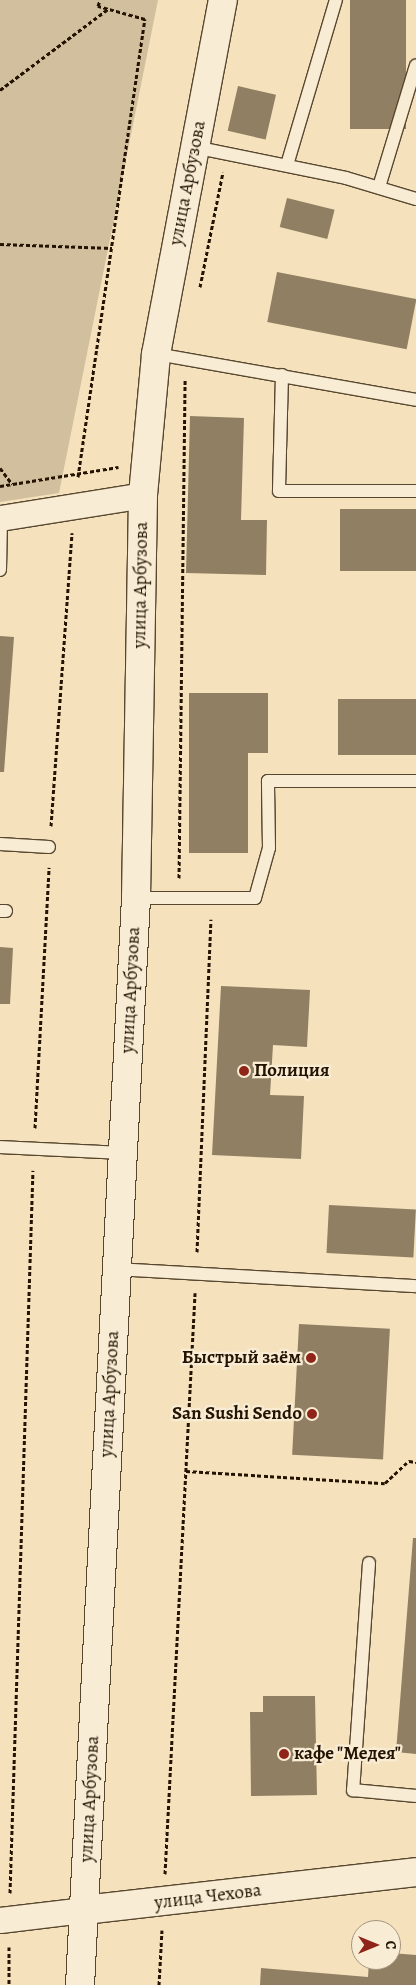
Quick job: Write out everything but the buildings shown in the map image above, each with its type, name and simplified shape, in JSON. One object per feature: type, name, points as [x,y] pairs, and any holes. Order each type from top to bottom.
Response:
[{"type":"street","name":"улица Арбузова","points":[[80,1985],[136,898],[143,495],[156,354],[223,0]]},
{"type":"street","points":[[0,518],[143,495]]},
{"type":"street","name":"улица Чехова","points":[[4,1920],[416,1872]]},
{"type":"lane","points":[[286,165],[336,0]]},
{"type":"lane","points":[[379,187],[416,65]]},
{"type":"lane","points":[[194,147],[286,165],[379,187],[416,199]]},
{"type":"lane","points":[[156,354],[416,400]]},
{"type":"lane","points":[[282,375],[279,491],[416,491]]},
{"type":"lane","points":[[0,518],[0,570]]},
{"type":"lane","points":[[136,898],[255,898],[269,848],[268,781],[416,781]]},
{"type":"lane","points":[[0,844],[49,847]]},
{"type":"lane","points":[[0,1147],[122,1153]]},
{"type":"lane","points":[[117,1269],[416,1286]]},
{"type":"lane","points":[[369,1563],[353,1790],[416,1796]]},
{"type":"path","points":[[9,1985],[4,1920],[34,1149],[49,847],[74,506],[145,18],[98,6],[100,0]]},
{"type":"path","points":[[0,90],[108,9]]},
{"type":"path","points":[[199,290],[226,154]]},
{"type":"path","points":[[0,244],[112,248]]},
{"type":"path","points":[[179,898],[186,359]]},
{"type":"path","points":[[0,486],[184,457]]},
{"type":"path","points":[[0,468],[12,484]]},
{"type":"path","points":[[159,1985],[196,1273],[212,898]]},
{"type":"path","points":[[186,1472],[385,1483],[410,1461],[416,1462]]},
{"type":"shaded area","points":[[0,0],[158,0],[59,493],[0,502]]},
{"type":"place","name":"Полиция","points":[[244,1071]]},
{"type":"place","name":"Быстрый заём","points":[[311,1358]]},
{"type":"place","name":"San Sushi Sendo","points":[[312,1414]]},
{"type":"place","name":"кафе \"Медея\"","points":[[284,1754]]}]
